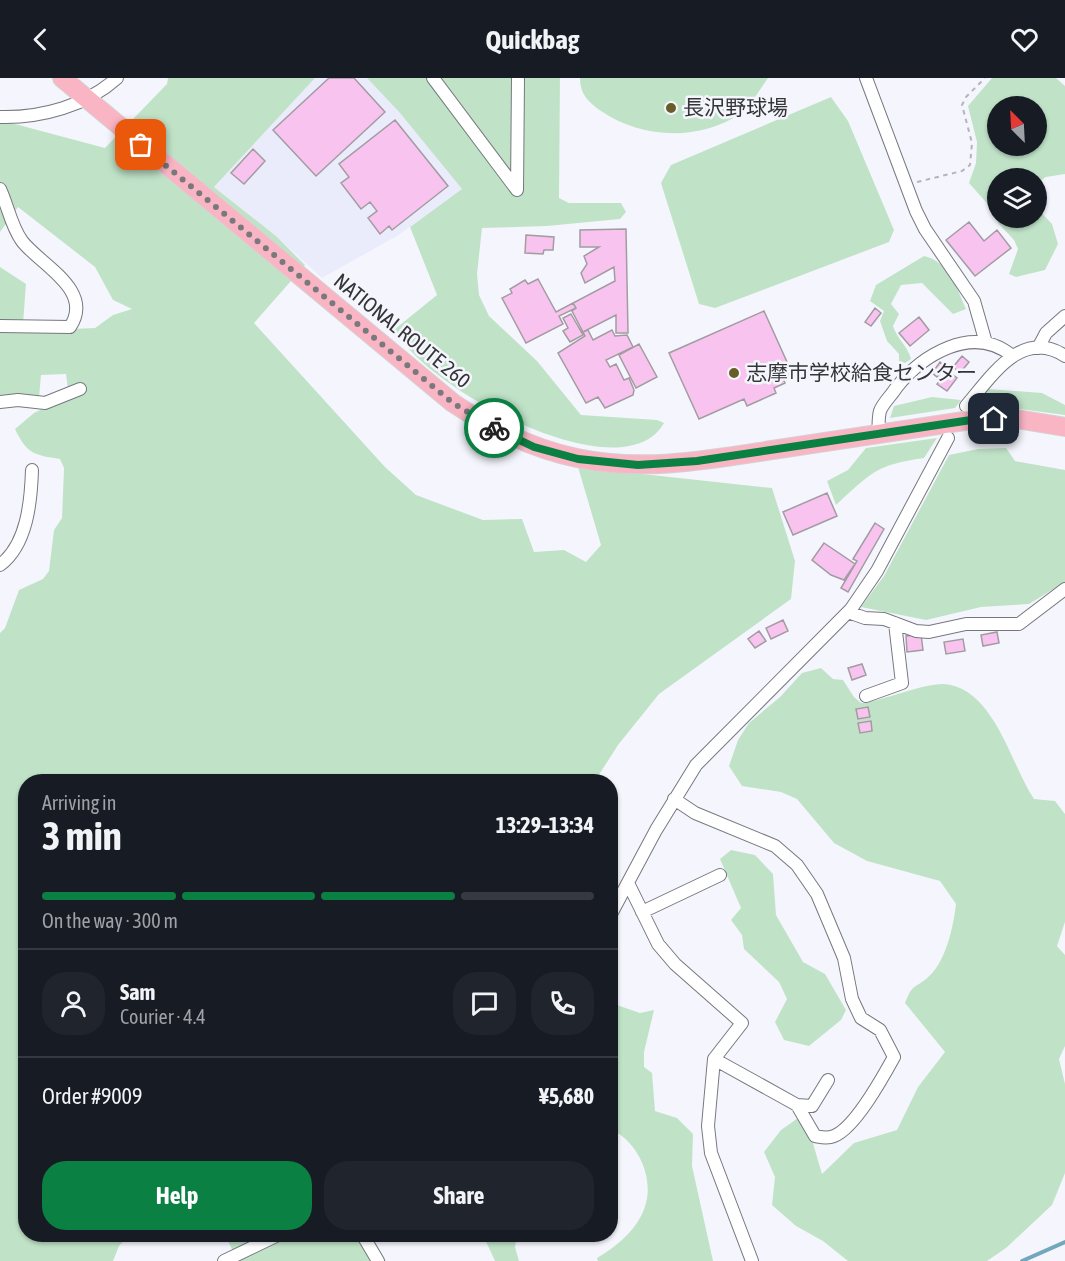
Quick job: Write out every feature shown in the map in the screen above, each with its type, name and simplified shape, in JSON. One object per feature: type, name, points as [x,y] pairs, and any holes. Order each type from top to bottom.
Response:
[{"type":"highway","name":"NATIONAL ROUTE 260","points":[[62,78],[453,403],[486,424],[534,447],[578,459],[638,465],[697,461],[971,420],[1017,419],[1065,427]]},
{"type":"street","points":[[0,117],[16,117],[51,111],[86,100],[117,78]]},
{"type":"street","points":[[433,78],[518,190],[519,78]]},
{"type":"street","points":[[866,78],[925,229],[974,301],[986,343]]},
{"type":"street","points":[[0,189],[23,242],[61,276],[69,288],[75,308],[74,321],[70,327],[0,326]]},
{"type":"street","points":[[1038,348],[1046,333],[1065,316]]},
{"type":"street","points":[[878,434],[880,413],[884,405],[901,382],[926,357],[957,344],[986,343],[999,346],[1011,356]]},
{"type":"street","points":[[966,406],[1011,356],[1020,350],[1049,347],[1065,356]]},
{"type":"street","points":[[0,402],[18,400],[45,403],[80,389]]},
{"type":"street","points":[[618,903],[674,799],[696,765],[848,612],[878,571],[948,438]]},
{"type":"street","points":[[0,565],[12,556],[30,507],[33,470]]},
{"type":"street","points":[[848,612],[895,623],[916,631],[929,632],[966,624],[1019,624],[1065,589]]},
{"type":"street","points":[[866,696],[902,683],[895,623]]},
{"type":"street","points":[[674,799],[695,813],[775,846],[797,865],[817,894],[844,958],[852,999],[861,1018],[880,1030],[894,1057],[849,1124],[835,1136],[824,1138],[815,1136],[797,1105]]},
{"type":"street","points":[[642,912],[720,875]]},
{"type":"street","points":[[629,885],[658,944],[675,964],[742,1023],[714,1059],[708,1126],[711,1153],[752,1261]]},
{"type":"street","points":[[714,1059],[797,1105],[812,1106],[828,1080]]},
{"type":"street","points":[[224,1261],[263,1242]]},
{"type":"street","points":[[367,1242],[378,1261]]},
{"type":"path","points":[[906,184],[962,171],[970,165],[972,143],[962,105],[966,97],[985,78]]},
{"type":"shaded area","points":[[315,78],[367,78],[400,113],[462,189],[397,236],[322,278],[276,236],[214,187]]},
{"type":"green space","points":[[168,78],[315,78],[214,187],[276,236],[305,265],[254,323],[385,467],[416,495],[483,520],[522,519],[534,552],[564,550],[586,562],[601,545],[578,467],[772,488],[795,561],[791,599],[659,694],[618,745],[599,774],[18,774],[18,1242],[123,1242],[113,1261],[0,1261],[0,633],[5,628],[19,590],[43,579],[49,571],[54,530],[62,518],[64,468],[60,459],[32,452],[23,444],[15,429],[34,413],[69,396],[66,374],[41,375],[39,398],[0,400],[0,332],[95,328],[113,315],[132,309],[113,300],[95,267],[18,207],[0,232],[0,120],[105,148],[167,84]]},
{"type":"green space","points":[[367,78],[560,78],[559,198],[569,203],[621,203],[626,212],[620,219],[547,226],[482,228],[477,274],[479,295],[489,316],[537,361],[581,415],[657,420],[664,423],[641,443],[608,447],[567,441],[523,425],[480,403],[442,378],[412,352],[395,329],[437,295],[410,227],[462,189],[400,113]]},
{"type":"green space","name":"長沢野球場","points":[[580,78],[768,78],[744,111],[724,123],[706,129],[669,133],[633,127],[601,111],[586,97],[581,89]]},
{"type":"green space","points":[[992,78],[1056,78],[1065,86],[1065,174],[1047,177],[1047,168],[987,168],[987,203],[969,183],[976,163],[977,142],[968,106]]},
{"type":"green space","points":[[831,97],[848,121],[894,230],[889,242],[715,308],[699,304],[661,183],[671,165]]},
{"type":"green space","points":[[1047,219],[1052,224],[1058,244],[1045,270],[1016,277],[1009,274],[1018,249],[1014,240],[1003,228],[1047,228]]},
{"type":"green space","points":[[924,256],[939,263],[951,276],[966,309],[953,314],[922,283],[901,285],[891,304],[899,314],[893,326],[911,359],[905,363],[899,361],[899,354],[887,341],[880,321],[884,311],[870,301],[876,285]]},
{"type":"green space","points":[[0,267],[26,284],[23,324],[0,322]]},
{"type":"green space","points":[[988,389],[1042,393],[1065,405],[1065,415],[1020,409],[977,409]]},
{"type":"green space","points":[[932,397],[961,400],[955,408],[890,418],[894,406]]},
{"type":"green space","points":[[937,438],[924,458],[885,467],[867,477],[836,505],[827,481],[848,470],[866,448]]},
{"type":"green space","points":[[1006,448],[1015,461],[1065,470],[1065,582],[1029,604],[981,607],[926,620],[861,607],[884,576],[949,455],[978,449]]},
{"type":"green space","points":[[821,668],[833,679],[843,680],[854,697],[861,703],[934,685],[943,684],[961,688],[975,698],[988,712],[1034,799],[1055,801],[1065,814],[1065,922],[1057,946],[1065,955],[1065,1046],[1059,1059],[1065,1084],[1065,1173],[1052,1205],[1006,1248],[987,1261],[848,1261],[823,1241],[796,1226],[772,1205],[775,1177],[764,1152],[781,1130],[798,1118],[810,1133],[822,1174],[854,1143],[897,1130],[918,1087],[945,1052],[905,1003],[911,990],[926,979],[939,964],[953,924],[956,904],[940,881],[867,861],[834,843],[797,799],[781,792],[742,786],[729,766],[738,740],[749,723],[780,697],[802,673]]},
{"type":"green space","points":[[731,850],[755,855],[773,874],[776,915],[803,962],[825,974],[846,1010],[841,1020],[809,1046],[784,1040],[775,1022],[787,999],[779,982],[744,949],[742,935],[731,920],[741,908],[720,859]]},
{"type":"green space","points":[[618,1005],[640,1013],[654,1010],[644,1052],[644,1067],[652,1073],[655,1111],[677,1118],[693,1134],[692,1166],[713,1261],[598,1261],[597,1258],[610,1250],[633,1229],[646,1204],[648,1191],[644,1166],[631,1145],[618,1133]]},
{"type":"green space","points":[[229,1242],[375,1242],[386,1261],[221,1261],[234,1254]]},
{"type":"green space","points":[[486,1242],[516,1242],[519,1261],[495,1261]]},
{"type":"building","points":[[329,78],[354,78],[385,112],[316,176],[273,130]]},
{"type":"building","points":[[395,120],[448,186],[392,230],[389,226],[380,234],[368,218],[377,211],[370,202],[361,209],[341,183],[349,177],[339,164]]},
{"type":"building","points":[[253,149],[265,161],[244,184],[231,173]]},
{"type":"building","points":[[969,222],[984,241],[997,230],[1011,248],[975,276],[946,240]]},
{"type":"building","points":[[626,229],[628,333],[616,333],[616,315],[583,332],[572,311],[576,308],[573,303],[615,281],[614,267],[585,283],[581,273],[587,264],[584,256],[599,247],[580,247],[580,230]]},
{"type":"building","points":[[526,235],[554,237],[553,250],[544,250],[543,254],[525,253]]},
{"type":"building","points":[[538,279],[556,312],[573,303],[576,308],[559,316],[563,324],[526,343],[502,298],[512,293],[510,289],[525,280],[528,284]]},
{"type":"building","points":[[875,308],[881,313],[871,326],[865,322]]},
{"type":"building","points":[[764,311],[792,373],[783,378],[785,383],[774,388],[776,393],[747,406],[744,399],[699,419],[669,353]]},
{"type":"building","points":[[571,314],[583,335],[570,342],[563,331],[568,328],[563,318]]},
{"type":"building","points":[[919,317],[929,330],[910,346],[899,333]]},
{"type":"building","points":[[588,330],[593,340],[612,330],[615,336],[627,335],[633,347],[606,360],[610,367],[616,364],[624,380],[629,378],[634,390],[633,395],[605,408],[598,397],[586,403],[558,353],[585,336],[583,332]]},
{"type":"building","points":[[639,344],[657,377],[636,388],[619,355]]},
{"type":"building","points":[[962,356],[969,362],[960,373],[953,367]]},
{"type":"building","points":[[940,362],[946,367],[937,377],[932,373]]},
{"type":"building","points":[[948,371],[957,378],[947,391],[937,384]]},
{"type":"building","points":[[827,493],[837,516],[793,535],[783,512]]},
{"type":"building","points":[[875,523],[884,529],[848,592],[841,588],[857,561],[853,559]]},
{"type":"building","points":[[824,543],[855,564],[844,580],[831,575],[812,560]]},
{"type":"building","points":[[783,620],[788,631],[771,639],[766,628]]},
{"type":"building","points":[[759,631],[766,641],[755,648],[748,639]]},
{"type":"building","points":[[997,632],[999,643],[983,646],[981,635]]},
{"type":"building","points":[[921,634],[923,650],[907,652],[906,636]]},
{"type":"building","points":[[963,639],[965,651],[946,654],[944,642]]},
{"type":"building","points":[[862,664],[866,675],[852,680],[848,668]]},
{"type":"building","points":[[868,707],[870,717],[858,719],[856,709]]},
{"type":"building","points":[[871,721],[872,731],[860,733],[858,723]]},
{"type":"waterway","points":[[1022,1261],[1065,1242]]},
{"type":"way so far","points":[[141,145],[453,403],[494,428]]},
{"type":"place","name":"長沢野球場","points":[[671,108]]},
{"type":"place","name":"志摩市学校給食センター","points":[[734,373]]},
{"type":"route","points":[[494,428],[534,447],[578,459],[638,465],[697,461],[971,420],[994,419]]}]
